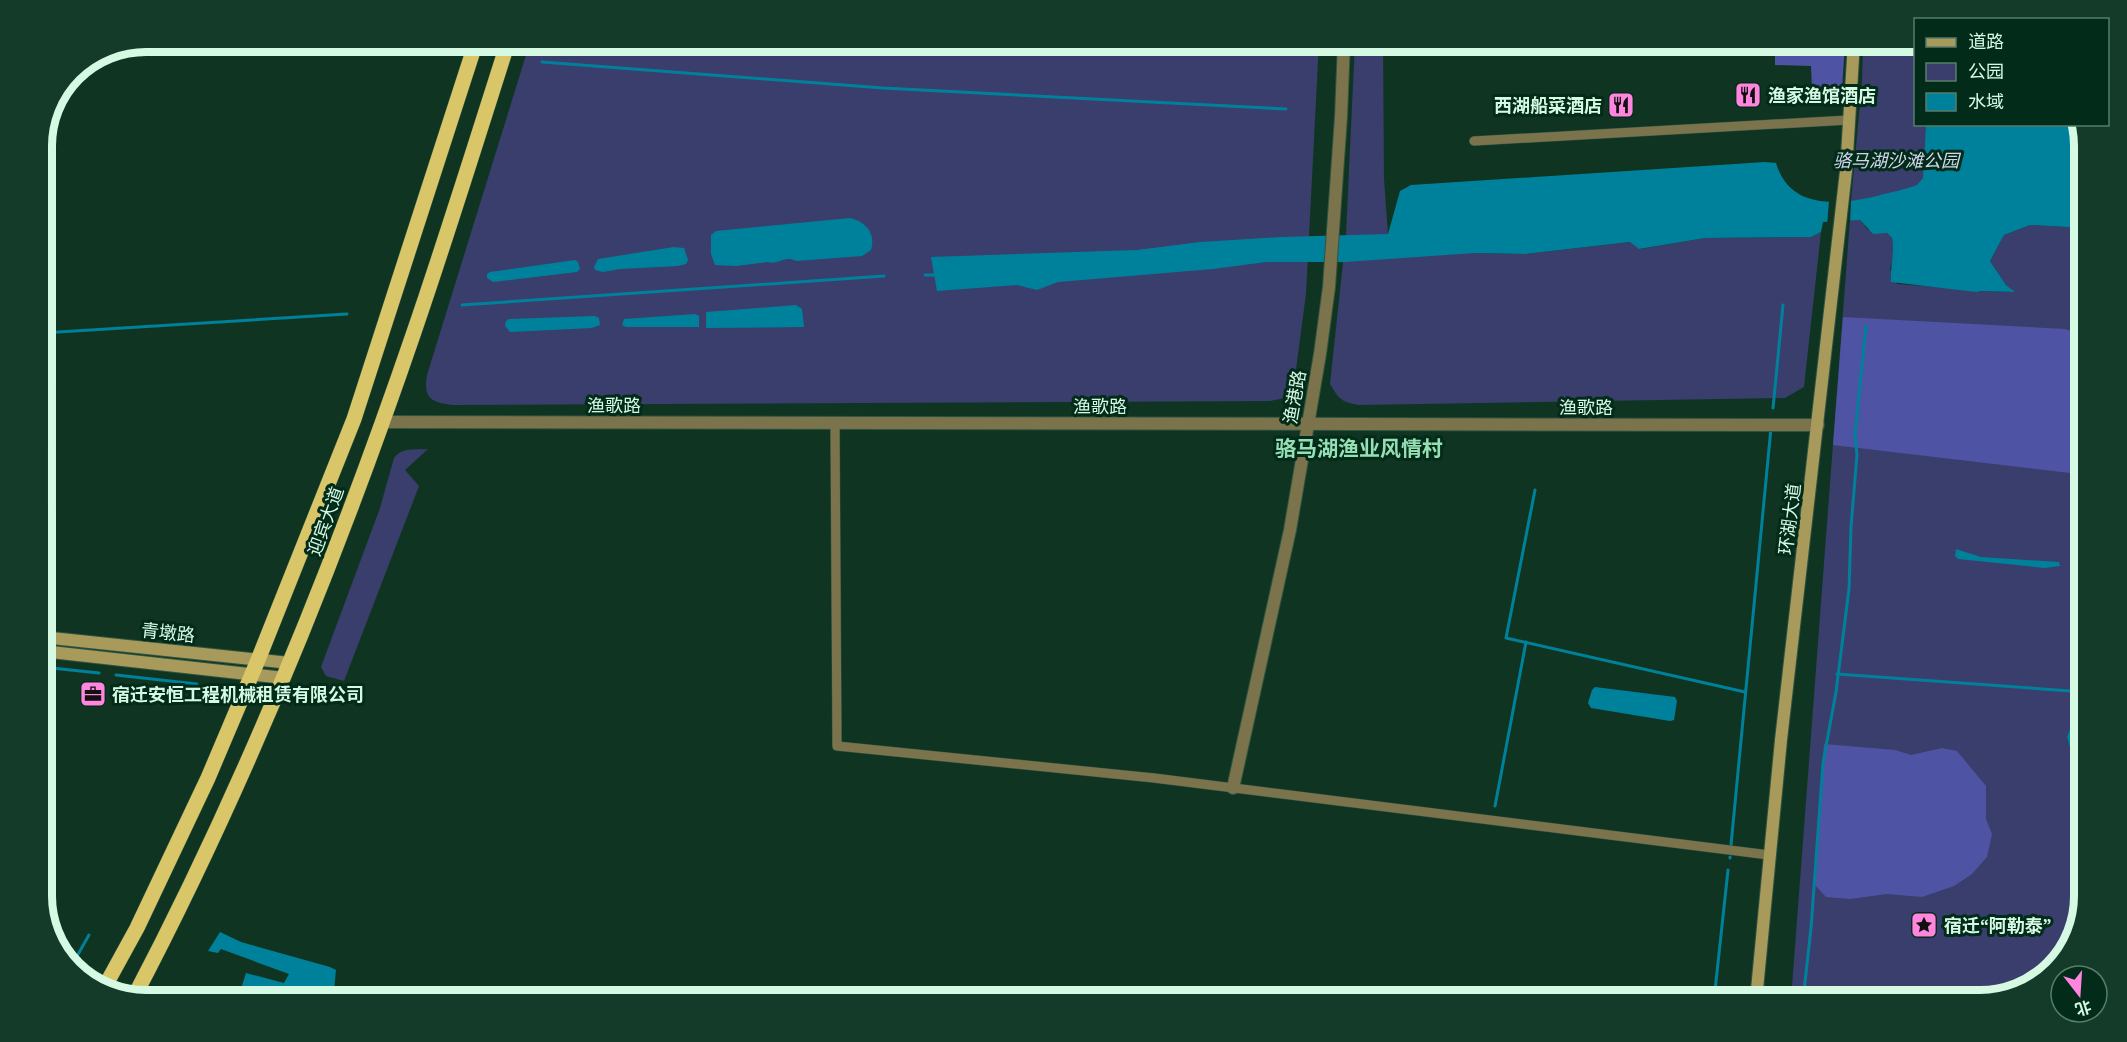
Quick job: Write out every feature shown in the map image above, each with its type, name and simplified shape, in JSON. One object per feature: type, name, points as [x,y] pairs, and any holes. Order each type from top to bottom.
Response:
[{"type":"highway","name":"迎宾大道","points":[[109,981],[137,928],[203,789],[255,667],[354,419],[473,52]]},
{"type":"highway","name":"迎宾大道","points":[[138,989],[210,844],[287,671],[334,553],[415,330],[505,52]]},
{"type":"main road","name":"环湖大道","points":[[1757,990],[1769,855],[1846,171],[1853,52]]},
{"type":"main road","name":"青墩路","points":[[53,639],[287,671]]},
{"type":"main road","name":"青墩路","points":[[53,652],[255,667]]},
{"type":"street","name":"渔港路","points":[[1233,788],[1290,530],[1329,287],[1344,52]]},
{"type":"street","points":[[1474,141],[1849,120]]},
{"type":"street","name":"渔歌路","points":[[382,422],[1818,425]]},
{"type":"street","points":[[835,423],[837,746],[1154,778],[1769,855]]},
{"type":"green space","points":[[527,52],[1318,52],[1306,294],[1295,377],[1291,391],[1284,398],[1270,401],[452,405],[430,398],[426,389],[427,375]]},
{"type":"green space","points":[[1355,52],[1383,52],[1384,179],[1388,234],[1475,253],[1525,254],[1631,242],[1640,249],[1705,238],[1811,237],[1821,232],[1804,387],[1785,398],[1359,405],[1348,403],[1341,399],[1330,384],[1346,235]]},
{"type":"green space","name":"骆马湖沙滩公园","points":[[1863,52],[1914,52],[1914,126],[2072,126],[2074,207],[1851,201]]},
{"type":"green space","points":[[1850,219],[1860,220],[1868,230],[1887,233],[1892,238],[1894,254],[1890,269],[1897,284],[1976,292],[2014,292],[2006,285],[1990,261],[2004,235],[2030,225],[2074,227],[2074,721],[2067,737],[2074,762],[2073,914],[2059,948],[2043,966],[2017,982],[1981,990],[1792,990]]},
{"type":"green space","points":[[428,449],[405,470],[419,486],[344,681],[326,676],[321,667],[380,508],[394,458],[401,452]]},
{"type":"shaded area","points":[[1775,52],[1844,52],[1842,91],[1812,90],[1811,66],[1775,65]]},
{"type":"shaded area","points":[[1843,317],[2065,329],[2074,332],[2074,470],[2070,473],[1833,445]]},
{"type":"shaded area","points":[[1824,744],[1895,750],[1911,755],[1942,748],[1957,751],[1986,786],[1986,819],[1992,834],[1987,857],[1972,874],[1954,886],[1922,897],[1887,894],[1850,899],[1826,897],[1815,885]]},
{"type":"water","points":[[1926,126],[2072,126],[2070,179],[2074,182],[2074,227],[2030,225],[2004,235],[1990,261],[2006,285],[2015,292],[1976,292],[1891,282],[1892,238],[1887,233],[1873,234],[1860,220],[1823,222],[1821,232],[1811,237],[1705,238],[1639,249],[1630,242],[1525,254],[1475,253],[1345,262],[1266,262],[1213,269],[1058,282],[1037,290],[1017,285],[937,291],[931,257],[1137,250],[1200,242],[1388,234],[1400,191],[1411,185],[1765,162],[1776,163],[1783,178],[1792,189],[1804,196],[1832,202],[1862,199],[1902,190],[1917,185],[1923,178]]},
{"type":"water","points":[[850,218],[861,222],[871,233],[871,250],[862,256],[796,261],[789,259],[736,266],[715,265],[711,254],[711,235],[716,231]]},
{"type":"water","points":[[674,247],[684,248],[688,260],[686,264],[603,272],[595,270],[594,267],[598,259]]},
{"type":"water","points":[[575,260],[580,269],[577,272],[493,282],[487,278],[490,272]]},
{"type":"water","points":[[796,305],[802,309],[804,327],[706,328],[706,312]]},
{"type":"water","points":[[695,314],[699,316],[699,327],[626,327],[622,325],[624,319]]},
{"type":"water","points":[[595,316],[599,318],[600,325],[592,328],[510,332],[505,326],[509,319]]},
{"type":"water","points":[[1956,549],[1981,557],[2059,562],[2060,566],[2045,568],[1958,559],[1955,556]]},
{"type":"water","points":[[1595,687],[1675,697],[1677,701],[1674,720],[1591,708],[1588,703]]},
{"type":"water","points":[[2074,721],[2074,762],[2067,737]]},
{"type":"water","points":[[220,932],[241,942],[336,970],[334,990],[241,990],[246,973],[284,983],[289,974],[221,949],[218,953],[208,951]]},
{"type":"pier","points":[[1829,201],[1851,201],[1850,222],[1827,225]]},
{"type":"waterway","points":[[542,62],[883,88],[1286,109]]},
{"type":"waterway","points":[[925,275],[934,275]]},
{"type":"waterway","points":[[462,305],[884,276]]},
{"type":"waterway","points":[[1773,408],[1783,305]]},
{"type":"waterway","points":[[53,332],[347,314]]},
{"type":"waterway","points":[[1804,990],[1823,763],[1836,692],[1849,589],[1857,455],[1855,434],[1866,326]]},
{"type":"waterway","points":[[1731,845],[1771,428]]},
{"type":"waterway","points":[[1535,490],[1506,638],[1745,692]]},
{"type":"waterway","points":[[1495,806],[1526,642]]},
{"type":"waterway","points":[[53,668],[99,673]]},
{"type":"waterway","points":[[1837,674],[2074,691]]},
{"type":"waterway","points":[[116,675],[197,684]]},
{"type":"waterway","points":[[1715,990],[1728,870]]},
{"type":"waterway","points":[[76,958],[89,935]]},
{"type":"place","name":"渔家渔馆酒店","points":[[1748,95]]},
{"type":"place","name":"西湖船菜酒店","points":[[1621,105]]},
{"type":"place","name":"宿迁安恒工程机械租赁有限公司","points":[[93,694]]},
{"type":"place","name":"宿迁“阿勒泰”","points":[[1924,925]]},
{"type":"district","name":"骆马湖渔业风情村","points":[[1359,448]]}]
